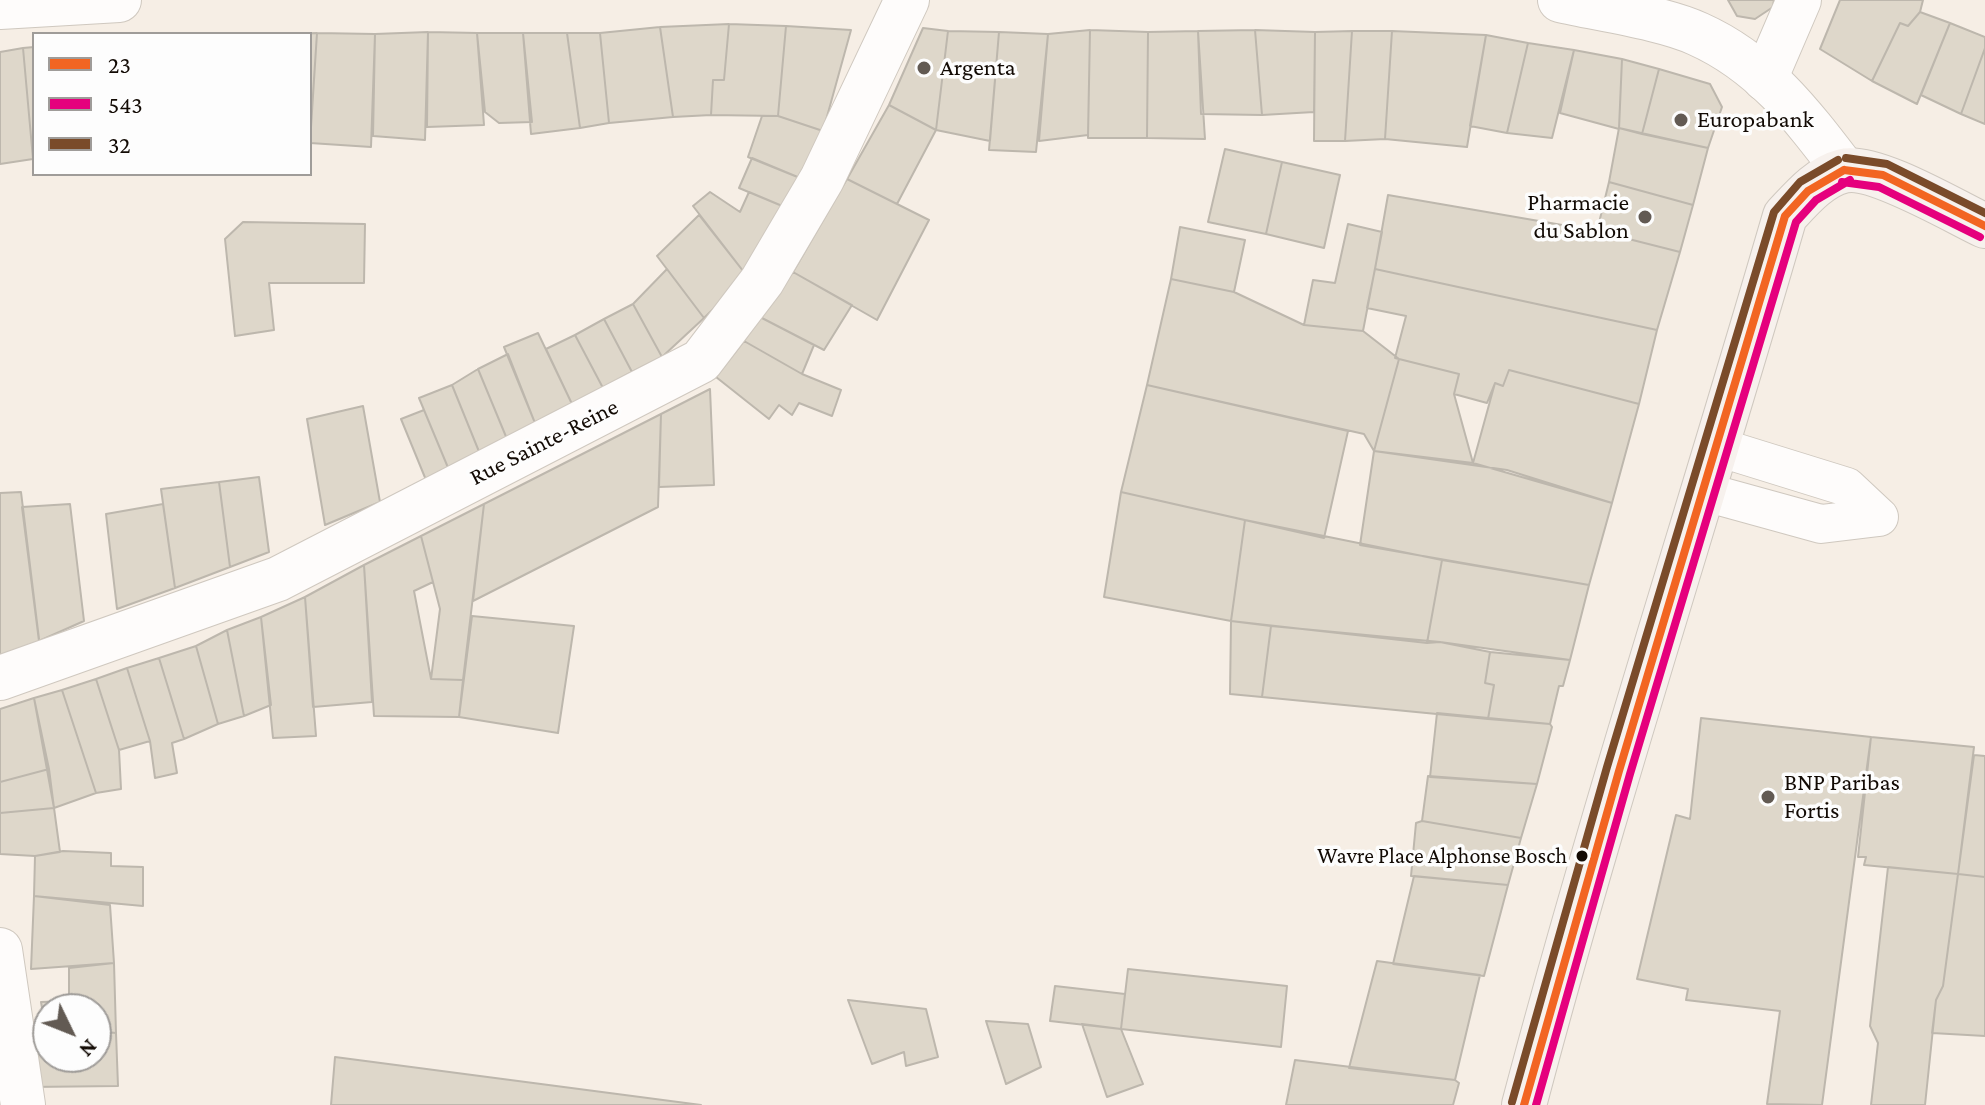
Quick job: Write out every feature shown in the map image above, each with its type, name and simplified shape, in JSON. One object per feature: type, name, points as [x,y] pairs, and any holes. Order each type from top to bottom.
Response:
[{"type":"main road","points":[[1524,1105],[1631,719],[1705,492],[1785,216],[1808,191],[1844,170],[1883,175],[1985,226]]},
{"type":"street","points":[[0,7],[119,0]]},
{"type":"street","name":"Rue Sainte-Reine","points":[[0,678],[278,579],[701,361],[762,281],[822,179],[907,0]]},
{"type":"street","points":[[1560,0],[1695,32],[1745,60],[1790,99],[1844,170]]},
{"type":"street","points":[[1765,79],[1799,0]]},
{"type":"street","points":[[0,950],[23,1105]]},
{"type":"lane","points":[[1705,492],[1821,524],[1879,517],[1847,487],[1718,447]]},
{"type":"building","points":[[1728,0],[1774,0],[1773,7],[1755,19],[1737,16]]},
{"type":"building","points":[[1840,0],[1923,0],[1920,12],[1908,26],[1900,23],[1872,81],[1820,49]]},
{"type":"building","points":[[1920,12],[1950,23],[1917,104],[1872,81],[1900,23],[1908,26]]},
{"type":"building","points":[[1950,23],[1985,37],[1985,48],[1961,114],[1921,95]]},
{"type":"building","points":[[729,24],[786,26],[778,116],[711,115],[713,80],[724,80]]},
{"type":"building","points":[[729,24],[724,80],[713,80],[711,115],[673,117],[660,27]]},
{"type":"building","points":[[786,26],[851,30],[823,131],[778,116]]},
{"type":"building","points":[[660,27],[673,117],[609,123],[600,33]]},
{"type":"building","name":"Argenta","points":[[923,28],[948,31],[936,130],[889,105]]},
{"type":"building","points":[[1090,30],[1148,32],[1147,138],[1088,138]]},
{"type":"building","points":[[1090,30],[1088,135],[1039,141],[1048,34]]},
{"type":"building","points":[[1255,30],[1315,32],[1314,112],[1262,115]]},
{"type":"building","points":[[1255,30],[1262,115],[1201,114],[1198,31]]},
{"type":"building","points":[[948,31],[999,32],[990,141],[936,130]]},
{"type":"building","points":[[1198,31],[1205,139],[1147,138],[1148,32]]},
{"type":"building","points":[[1352,31],[1345,141],[1314,141],[1315,32]]},
{"type":"building","points":[[1352,31],[1392,31],[1385,139],[1345,141]]},
{"type":"building","points":[[1392,31],[1486,35],[1467,147],[1385,139]]},
{"type":"building","points":[[428,32],[477,33],[484,125],[427,127]]},
{"type":"building","points":[[428,32],[425,140],[373,136],[375,34]]},
{"type":"building","points":[[999,32],[1048,34],[1036,152],[989,150]]},
{"type":"building","points":[[312,33],[317,33],[312,110]]},
{"type":"building","points":[[317,33],[375,34],[371,147],[312,143]]},
{"type":"building","points":[[477,33],[523,33],[532,122],[499,123],[485,112]]},
{"type":"building","points":[[523,33],[567,33],[580,128],[531,134]]},
{"type":"building","points":[[567,33],[600,33],[609,123],[580,128]]},
{"type":"building","points":[[1486,35],[1528,43],[1507,133],[1470,126]]},
{"type":"building","points":[[1528,43],[1574,50],[1552,138],[1507,133]]},
{"type":"building","points":[[32,47],[32,148],[23,48]]},
{"type":"building","points":[[23,48],[32,159],[0,164],[0,52]]},
{"type":"building","points":[[1985,48],[1985,124],[1961,114]]},
{"type":"building","points":[[1574,50],[1622,59],[1619,129],[1560,113]]},
{"type":"building","points":[[1622,59],[1659,69],[1642,134],[1619,128]]},
{"type":"building","name":"Europabank","points":[[1659,69],[1710,84],[1722,107],[1708,148],[1642,134]]},
{"type":"building","points":[[889,105],[936,130],[897,204],[847,179]]},
{"type":"building","points":[[762,116],[778,116],[823,131],[800,178],[748,157]]},
{"type":"building","points":[[1619,128],[1708,148],[1693,205],[1609,182]]},
{"type":"building","points":[[1225,149],[1282,162],[1266,234],[1208,222]]},
{"type":"building","points":[[752,158],[800,178],[787,208],[739,188]]},
{"type":"building","points":[[1282,162],[1340,175],[1324,248],[1266,234]]},
{"type":"building","points":[[847,179],[929,220],[877,320],[793,272]]},
{"type":"building","name":"Pharmacie du Sablon","points":[[1609,182],[1693,205],[1680,252],[1597,231]]},
{"type":"building","points":[[710,192],[740,212],[749,192],[787,208],[747,276],[693,206]]},
{"type":"building","points":[[1388,195],[1597,231],[1680,252],[1657,330],[1375,269]]},
{"type":"building","points":[[699,215],[747,276],[704,318],[657,256]]},
{"type":"building","points":[[243,222],[365,224],[364,283],[269,283],[274,330],[235,336],[225,239]]},
{"type":"building","points":[[1348,224],[1382,232],[1363,331],[1304,325],[1313,280],[1335,283]]},
{"type":"building","points":[[1180,227],[1245,240],[1234,292],[1171,279]]},
{"type":"building","points":[[667,269],[704,318],[662,357],[633,304]]},
{"type":"building","points":[[1375,269],[1657,330],[1639,404],[1509,370],[1503,386],[1495,383],[1487,403],[1454,394],[1459,374],[1395,358],[1406,316],[1367,308]]},
{"type":"building","points":[[793,272],[852,305],[824,350],[760,317]]},
{"type":"building","points":[[1171,279],[1234,292],[1304,325],[1363,331],[1399,359],[1374,451],[1364,434],[1147,385]]},
{"type":"building","points":[[633,304],[662,357],[632,372],[604,319]]},
{"type":"building","points":[[760,317],[814,345],[802,374],[744,341]]},
{"type":"building","points":[[604,319],[632,372],[603,388],[575,335]]},
{"type":"building","points":[[538,333],[572,404],[535,423],[504,347]]},
{"type":"building","points":[[575,335],[603,388],[572,404],[546,349]]},
{"type":"building","points":[[744,341],[802,374],[841,390],[832,416],[799,403],[792,415],[779,405],[769,419],[716,377]]},
{"type":"building","points":[[508,354],[535,423],[507,439],[478,369]]},
{"type":"building","points":[[1399,359],[1459,374],[1454,394],[1473,463],[1374,451]]},
{"type":"building","points":[[478,369],[507,439],[480,454],[452,385]]},
{"type":"building","points":[[1509,370],[1639,404],[1612,503],[1473,463],[1495,383],[1503,386]]},
{"type":"building","points":[[452,385],[480,454],[449,470],[419,398]]},
{"type":"building","points":[[1147,385],[1348,431],[1324,538],[1121,492]]},
{"type":"building","points":[[710,389],[714,485],[659,487],[661,414]]},
{"type":"building","points":[[363,406],[380,502],[325,525],[307,419]]},
{"type":"building","points":[[424,410],[449,470],[426,480],[401,419]]},
{"type":"building","points":[[661,414],[658,507],[473,601],[484,504]]},
{"type":"building","points":[[1374,451],[1507,470],[1612,503],[1589,585],[1360,545]]},
{"type":"building","points":[[259,477],[269,552],[230,567],[219,482]]},
{"type":"building","points":[[219,482],[230,567],[175,588],[161,489]]},
{"type":"building","points":[[21,492],[40,647],[0,663],[0,493]]},
{"type":"building","points":[[1121,492],[1245,520],[1231,621],[1104,597]]},
{"type":"building","points":[[70,504],[84,621],[39,641],[22,507]]},
{"type":"building","points":[[163,504],[175,588],[117,609],[106,514]]},
{"type":"building","points":[[484,504],[463,680],[431,679],[440,609],[421,536]]},
{"type":"building","points":[[1245,520],[1442,560],[1427,643],[1231,621]]},
{"type":"building","points":[[421,536],[433,582],[414,591],[431,679],[463,680],[459,717],[374,716],[364,565]]},
{"type":"building","points":[[1442,560],[1589,585],[1570,660],[1440,642],[1427,643]]},
{"type":"building","points":[[364,565],[372,702],[313,707],[305,597]]},
{"type":"building","points":[[305,597],[316,736],[273,738],[261,617]]},
{"type":"building","points":[[472,616],[574,626],[558,733],[459,717]]},
{"type":"building","points":[[261,617],[271,705],[244,716],[227,630]]},
{"type":"building","points":[[1231,621],[1271,626],[1262,697],[1230,694]]},
{"type":"building","points":[[1271,626],[1440,642],[1490,652],[1485,683],[1494,685],[1488,719],[1262,697]]},
{"type":"building","points":[[227,630],[244,716],[218,724],[196,646]]},
{"type":"building","points":[[196,646],[218,724],[184,739],[159,658]]},
{"type":"building","points":[[1490,652],[1570,660],[1563,686],[1559,686],[1550,724],[1488,719],[1494,685],[1485,683]]},
{"type":"building","points":[[159,658],[184,739],[172,743],[177,773],[155,778],[150,741],[127,668]]},
{"type":"building","points":[[127,668],[150,741],[119,750],[96,679]]},
{"type":"building","points":[[96,679],[119,750],[121,789],[96,793],[62,690]]},
{"type":"building","points":[[62,690],[96,793],[54,808],[34,698]]},
{"type":"building","points":[[34,698],[49,769],[0,782],[0,709]]},
{"type":"building","points":[[1437,713],[1550,724],[1552,727],[1537,784],[1430,777]]},
{"type":"building","points":[[1701,718],[1871,737],[1822,1105],[1767,1104],[1780,1011],[1686,1000],[1688,989],[1637,979],[1676,815],[1690,819]]},
{"type":"building","points":[[1871,737],[1974,747],[1958,874],[1864,865],[1866,857],[1858,857]]},
{"type":"building","points":[[1974,755],[1985,756],[1985,877],[1958,874]]},
{"type":"building","points":[[49,769],[54,808],[0,813],[0,782]]},
{"type":"building","points":[[1428,776],[1537,784],[1521,838],[1422,821]]},
{"type":"building","points":[[54,808],[60,852],[35,856],[0,854],[0,813]]},
{"type":"building","points":[[1422,821],[1521,838],[1508,885],[1411,876],[1416,823]]},
{"type":"building","points":[[63,851],[111,853],[111,866],[143,867],[143,906],[34,896],[35,856]]},
{"type":"building","points":[[1888,867],[1958,874],[1943,986],[1936,1000],[1925,1105],[1871,1105],[1878,1043],[1870,1026]]},
{"type":"building","points":[[1958,874],[1985,877],[1985,1036],[1932,1033],[1936,1000],[1943,986]]},
{"type":"building","points":[[1414,876],[1508,885],[1484,976],[1393,964]]},
{"type":"building","points":[[34,896],[110,905],[114,963],[31,969]]},
{"type":"building","points":[[1377,961],[1480,975],[1455,1080],[1349,1068]]},
{"type":"building","points":[[114,963],[116,1033],[112,1033],[112,993],[69,993],[69,968]]},
{"type":"building","points":[[1128,969],[1287,986],[1281,1047],[1121,1029]]},
{"type":"building","points":[[1055,986],[1125,994],[1121,1029],[1050,1021]]},
{"type":"building","points":[[848,1000],[926,1009],[938,1057],[906,1066],[904,1052],[872,1064]]},
{"type":"building","points":[[986,1021],[1028,1024],[1041,1067],[1006,1084]]},
{"type":"building","points":[[1082,1024],[1121,1029],[1143,1084],[1107,1097]]},
{"type":"building","points":[[32,1027],[32,1073],[112,1073],[112,1033],[116,1033],[118,1086],[30,1087],[24,1028]]},
{"type":"building","points":[[335,1057],[701,1105],[331,1105]]},
{"type":"building","points":[[1295,1060],[1455,1080],[1459,1083],[1453,1105],[1286,1105]]},
{"type":"transit line","name":"32","points":[[1846,158],[1887,164],[1985,213]]},
{"type":"transit line","name":"32","points":[[1512,1102],[1607,767],[1774,212],[1800,182],[1838,160]]},
{"type":"transit line","name":"23","points":[[1844,170],[1883,175],[1985,226]]},
{"type":"transit line","name":"23","points":[[1524,1105],[1619,771],[1785,216],[1808,191],[1844,170]]},
{"type":"transit line","name":"543","points":[[1536,1105],[1630,774],[1796,222],[1816,200],[1850,180]]},
{"type":"transit line","name":"543","points":[[1842,182],[1879,187],[1980,237]]},
{"type":"place","name":"Argenta","points":[[924,68]]},
{"type":"place","name":"Europabank","points":[[1681,120]]},
{"type":"place","name":"Pharmacie du Sablon","points":[[1645,217]]},
{"type":"place","name":"BNP Paribas Fortis","points":[[1768,797]]},
{"type":"place","name":"Wavre Place Alphonse Bosch","points":[[1582,856]]}]
